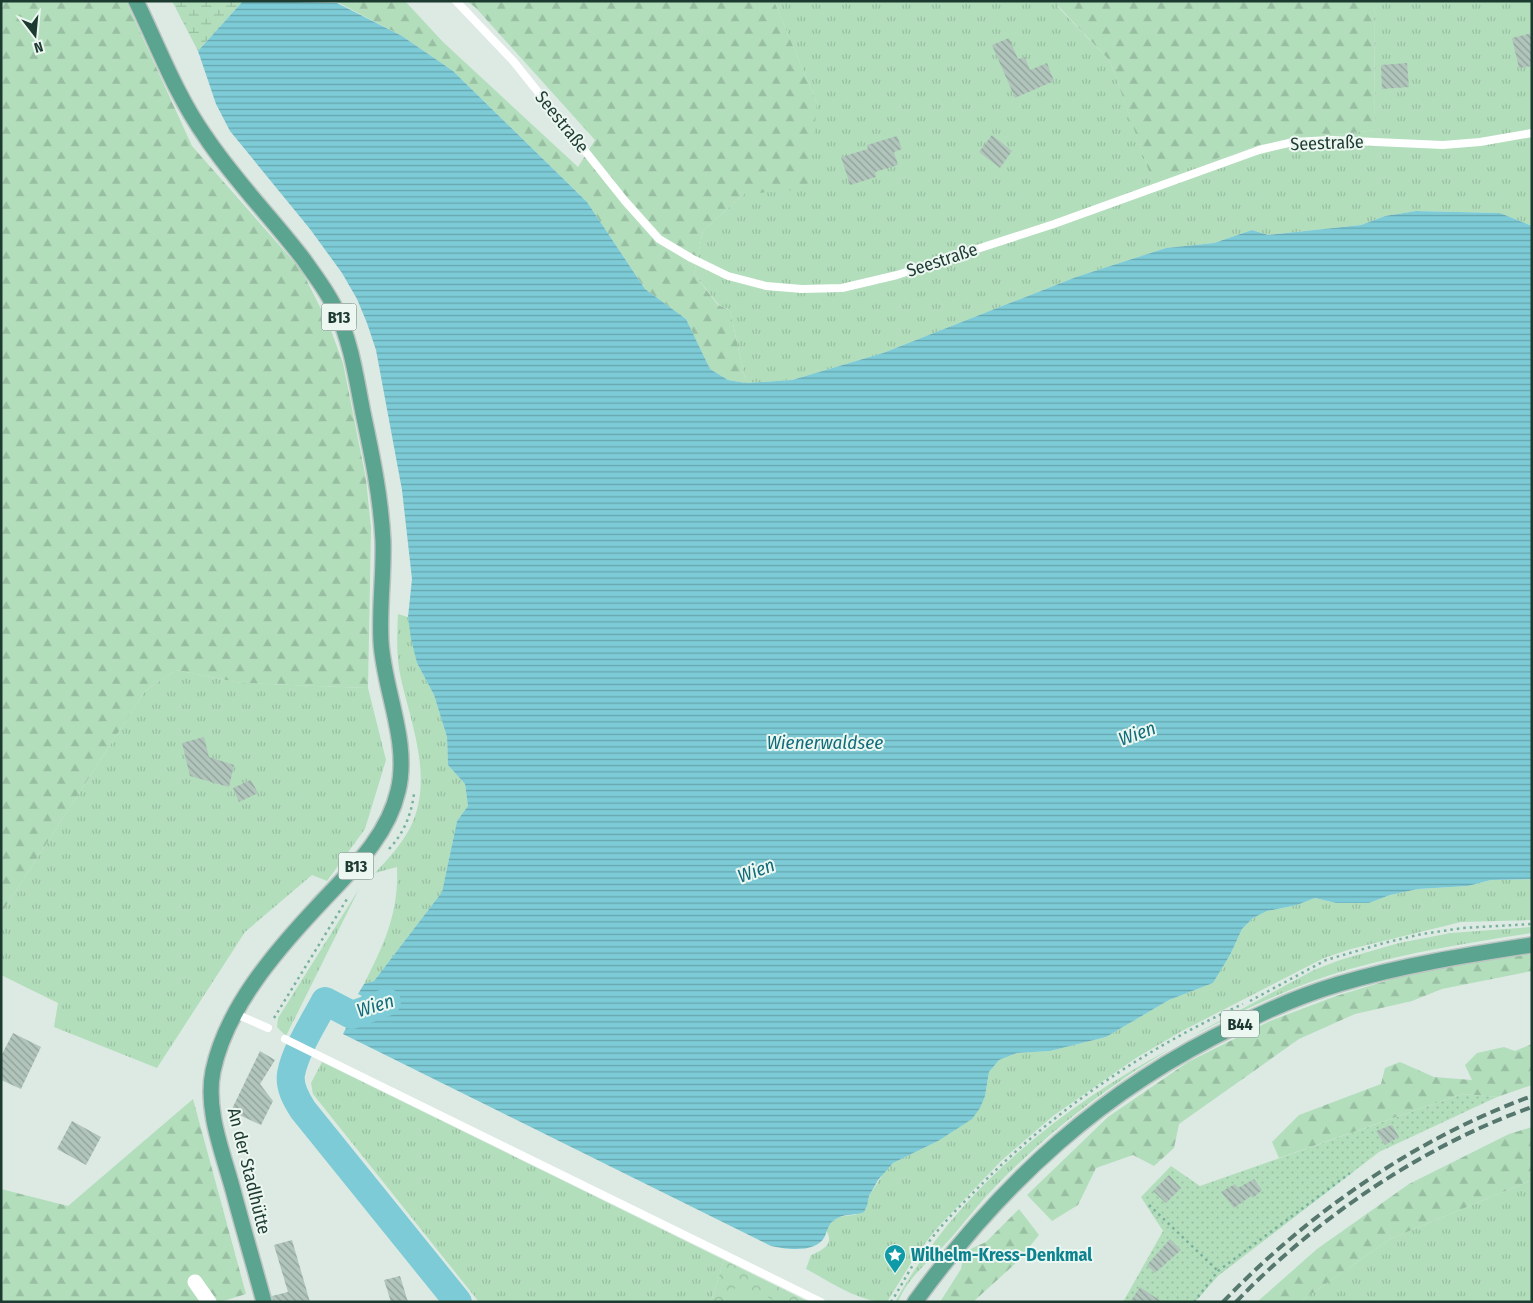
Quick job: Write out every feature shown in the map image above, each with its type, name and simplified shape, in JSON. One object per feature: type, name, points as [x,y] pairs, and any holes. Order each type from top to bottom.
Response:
[{"type":"main road","name":"An der Stadlhütte","points":[[136,1],[190,112],[204,135],[286,236],[323,287],[344,326],[351,351],[380,509],[383,568],[381,636],[387,688],[401,747],[401,770],[398,792],[388,820],[366,854],[276,953],[257,978],[236,1014],[217,1057],[213,1072],[211,1091],[215,1126],[264,1302]]},
{"type":"main road","name":"B44","points":[[915,1302],[948,1257],[996,1201],[1048,1150],[1118,1094],[1194,1046],[1267,1011],[1338,984],[1419,962],[1532,945]]},
{"type":"street","points":[[195,1282],[210,1302]]},
{"type":"lane","name":"Seestraße","points":[[456,1],[514,62],[625,201],[658,239],[728,276],[766,286],[802,289],[842,288],[898,275],[1054,224],[1260,150],[1293,142],[1331,140],[1444,145],[1480,142],[1532,133]]},
{"type":"lane","points":[[236,1014],[268,1028]]},
{"type":"lane","points":[[285,1039],[820,1302]]},
{"type":"path","points":[[388,850],[404,829],[412,811],[414,792]]},
{"type":"path","points":[[268,1028],[350,895]]},
{"type":"path","points":[[1194,1302],[1218,1271],[1350,1173]]},
{"type":"path","points":[[1149,1205],[1218,1271]]},
{"type":"green space","points":[[1,1],[126,1],[192,146],[302,271],[329,325],[343,363],[366,479],[371,528],[368,688],[241,683],[176,670],[145,691],[1,914]]},
{"type":"green space","points":[[172,1],[243,1],[198,51]]},
{"type":"green space","points":[[335,1],[405,1],[443,42],[578,167],[595,140],[476,8],[467,1],[774,1],[817,103],[808,189],[744,194],[703,231],[694,274],[718,305],[730,310],[746,383],[728,380],[710,369],[686,319],[645,289],[587,202],[453,71],[402,36]]},
{"type":"green space","points":[[774,1],[1061,1],[1058,7],[1110,61],[1152,179],[1259,145],[1375,130],[1374,1],[1532,1],[1532,226],[1500,213],[1416,211],[1385,216],[1361,225],[1268,235],[1252,230],[1214,243],[1166,248],[1076,277],[883,353],[792,380],[746,383],[730,310],[719,305],[694,274],[703,231],[744,194],[817,103]]},
{"type":"green space","points":[[1061,1],[1374,1],[1375,130],[1259,145],[1152,180],[1110,61],[1058,6]]},
{"type":"green space","points":[[398,614],[408,617],[417,663],[434,695],[447,737],[448,765],[465,784],[468,806],[457,821],[442,892],[374,981],[364,984],[384,942],[396,899],[397,867],[375,873],[398,846],[410,828],[417,810],[420,791],[421,772],[419,754],[398,663]]},
{"type":"green space","points":[[176,670],[241,683],[368,688],[386,760],[365,829],[327,881],[312,875],[245,932],[157,1068],[54,1027],[58,1003],[1,975],[1,914],[145,691]]},
{"type":"green space","points":[[1532,879],[1532,920],[1461,922],[1351,949],[1324,958],[1182,1031],[1136,1058],[1053,1116],[1001,1161],[937,1228],[916,1255],[887,1302],[866,1299],[855,1295],[806,1269],[811,1255],[823,1249],[828,1243],[829,1239],[826,1230],[831,1223],[841,1217],[861,1213],[866,1209],[869,1196],[885,1171],[893,1163],[938,1141],[985,1096],[989,1072],[999,1060],[1017,1053],[1050,1051],[1106,1037],[1169,1000],[1213,983],[1230,955],[1242,929],[1253,918],[1267,911],[1297,905],[1315,898],[1336,903],[1369,903],[1390,895],[1418,889],[1468,886],[1491,880]]},
{"type":"green space","points":[[359,889],[286,1036],[277,1027],[278,1018]]},
{"type":"green space","points":[[1532,927],[1532,933],[1418,953],[1329,975],[1268,999],[1190,1037],[1314,970],[1340,960],[1399,943],[1451,933]]},
{"type":"green space","points":[[1532,954],[1532,971],[1442,989],[1412,1001],[1355,1014],[1299,1039],[1179,1124],[1174,1148],[1154,1166],[1133,1155],[1096,1168],[1078,1205],[1052,1221],[1027,1195],[1108,1117],[1188,1062],[1270,1021],[1336,996],[1422,970]]},
{"type":"green space","points":[[1532,1044],[1532,1085],[1497,1097],[1462,1094],[1279,1158],[1272,1142],[1299,1115],[1381,1084],[1385,1068],[1400,1062],[1434,1077],[1472,1080],[1465,1065],[1477,1053],[1504,1047],[1515,1051]]},
{"type":"green space","points":[[1170,1049],[1100,1095],[1035,1148],[989,1193],[951,1238],[915,1275],[898,1302],[895,1302],[920,1262],[949,1224],[980,1189],[1014,1156],[1089,1098],[1129,1072]]},
{"type":"green space","points":[[322,1062],[724,1260],[711,1302],[479,1302],[313,1094],[311,1083]]},
{"type":"green space","points":[[1462,1094],[1497,1097],[1379,1152],[1218,1276],[1195,1302],[1123,1302],[1163,1231],[1141,1197],[1171,1166],[1200,1186]]},
{"type":"green space","points":[[193,1099],[246,1294],[220,1302],[1,1302],[1,1189],[68,1206]]},
{"type":"green space","points":[[1532,1127],[1532,1180],[1390,1239],[1300,1302],[1257,1302],[1317,1249],[1409,1184],[1509,1134]]},
{"type":"green space","points":[[1532,1180],[1532,1302],[1300,1302],[1390,1239]]},
{"type":"green space","points":[[1019,1209],[1039,1235],[1017,1262],[973,1302],[940,1302],[961,1269],[964,1252],[986,1242]]},
{"type":"green space","points":[[724,1260],[809,1302],[711,1302]]},
{"type":"green space","points":[[737,1283],[778,1302],[729,1302]]},
{"type":"water","name":"Wienerwaldsee","points":[[243,1],[337,3],[402,36],[453,71],[587,202],[645,289],[686,319],[710,369],[728,380],[746,383],[792,380],[883,353],[1076,277],[1166,248],[1214,243],[1252,230],[1268,235],[1361,225],[1385,216],[1416,211],[1500,213],[1532,226],[1532,879],[1491,880],[1468,886],[1418,889],[1390,895],[1369,903],[1336,903],[1315,898],[1297,905],[1267,911],[1253,918],[1242,929],[1230,955],[1213,983],[1169,1000],[1106,1037],[1050,1051],[1017,1053],[999,1060],[989,1072],[985,1096],[980,1108],[972,1119],[938,1141],[893,1163],[878,1180],[869,1196],[864,1212],[841,1216],[833,1221],[821,1242],[808,1248],[792,1249],[771,1246],[343,1034],[362,996],[358,994],[364,984],[374,981],[442,892],[457,821],[468,806],[465,784],[448,765],[447,737],[434,695],[417,663],[411,639],[408,617],[412,579],[402,490],[376,350],[367,323],[357,299],[342,273],[310,229],[230,131],[216,104],[198,51]]},
{"type":"building","points":[[1532,33],[1532,66],[1519,68],[1512,38]]},
{"type":"building","points":[[1009,38],[1018,59],[1025,57],[1030,70],[1047,63],[1054,81],[1015,98],[992,45]]},
{"type":"building","points":[[1407,63],[1409,87],[1382,89],[1381,65]]},
{"type":"building","points":[[992,135],[1012,151],[1000,168],[979,152]]},
{"type":"building","points":[[897,136],[902,149],[894,152],[898,165],[875,172],[876,177],[850,185],[841,157],[868,149],[867,145]]},
{"type":"building","points":[[204,737],[209,757],[234,765],[229,787],[190,776],[182,743]]},
{"type":"building","points":[[251,780],[258,793],[239,802],[233,788]]},
{"type":"building","points":[[13,1033],[41,1047],[21,1089],[1,1080],[1,1056]]},
{"type":"building","points":[[260,1051],[275,1060],[260,1084],[273,1101],[261,1125],[231,1111]]},
{"type":"building","points":[[72,1121],[101,1137],[86,1165],[57,1149]]},
{"type":"building","points":[[1392,1125],[1399,1137],[1385,1145],[1376,1131]]},
{"type":"building","points":[[1169,1175],[1181,1188],[1166,1203],[1153,1191]]},
{"type":"building","points":[[1254,1179],[1262,1190],[1253,1198],[1251,1196],[1234,1208],[1221,1192],[1235,1184],[1238,1188]]},
{"type":"building","points":[[1170,1239],[1181,1250],[1155,1273],[1147,1265]]},
{"type":"building","points":[[292,1240],[310,1302],[273,1302],[272,1296],[288,1292],[274,1245]]},
{"type":"building","points":[[400,1276],[408,1302],[391,1302],[384,1280]]},
{"type":"building","points":[[1140,1287],[1162,1302],[1130,1302]]},
{"type":"waterway","name":"Wien","points":[[387,1002],[352,1015],[325,1001],[296,1056],[291,1074],[292,1088],[303,1110],[458,1302]]},
{"type":"railway","points":[[1223,1302],[1291,1238],[1366,1181],[1447,1133],[1489,1113],[1532,1096]]},
{"type":"railway","points":[[1236,1302],[1300,1242],[1373,1188],[1451,1142],[1532,1107]]},
{"type":"place","name":"Wilhelm-Kress-Denkmal","points":[[895,1274]]}]
